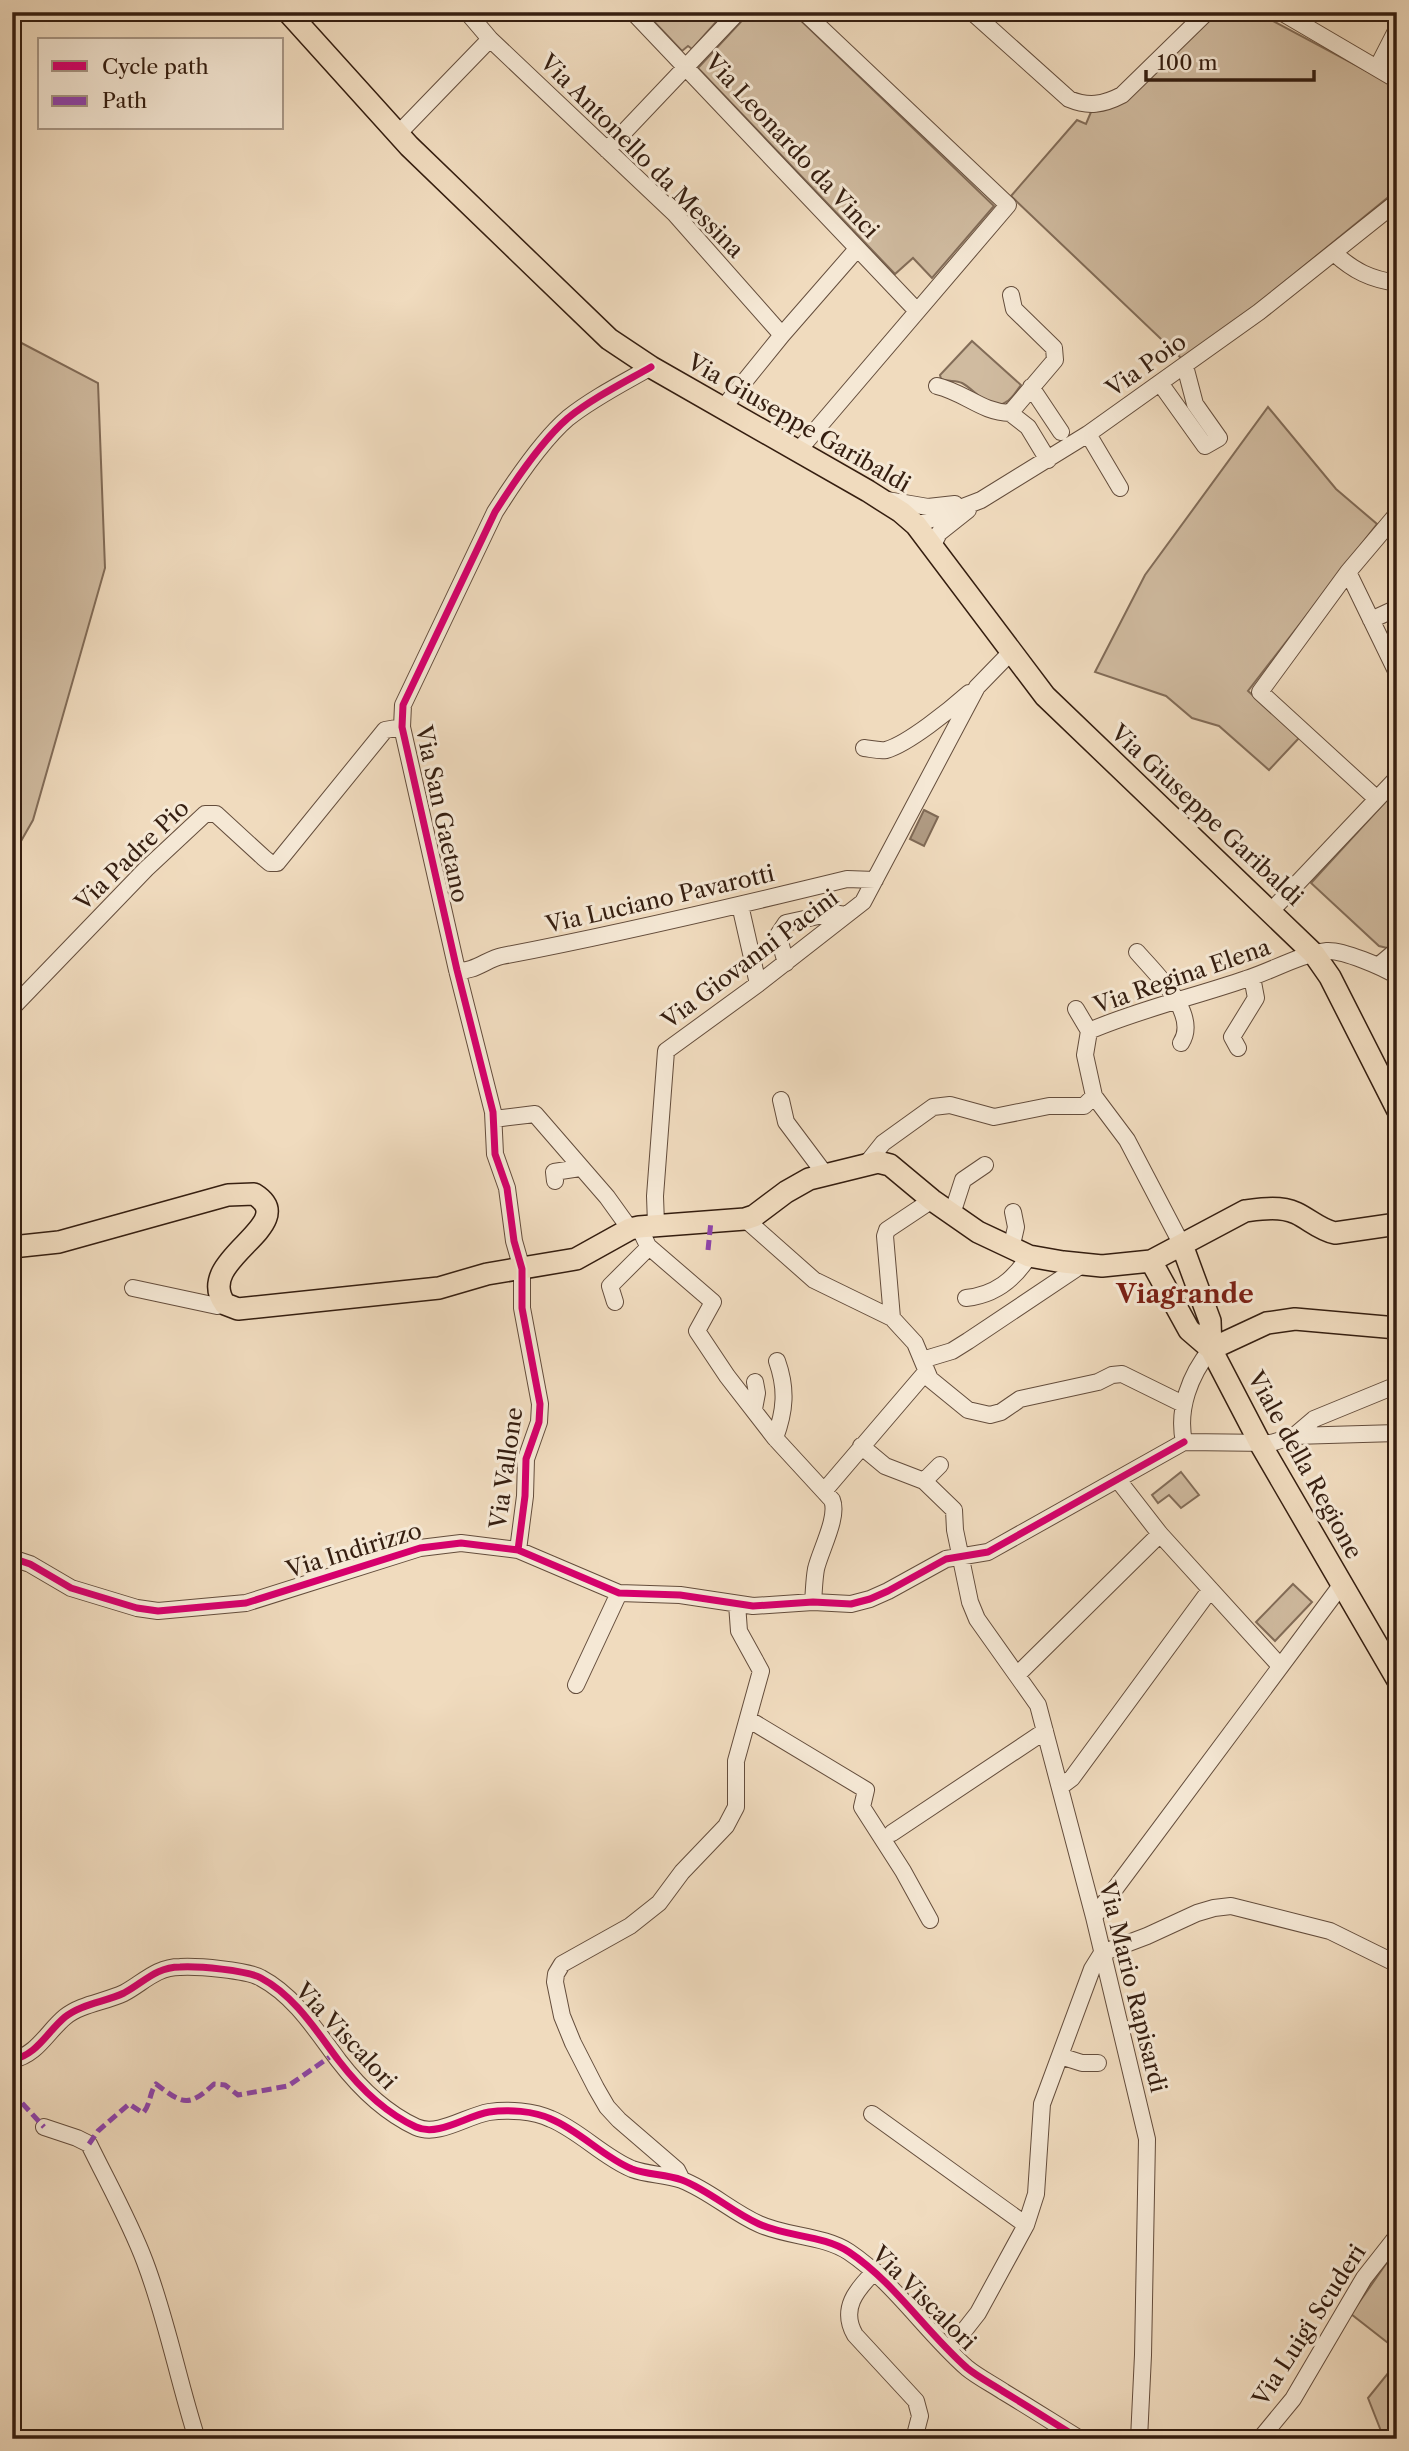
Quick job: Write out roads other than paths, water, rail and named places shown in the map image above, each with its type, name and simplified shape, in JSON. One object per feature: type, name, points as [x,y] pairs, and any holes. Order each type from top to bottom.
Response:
[{"type":"main road","name":"Via Giuseppe Garibaldi","points":[[288,12],[398,135],[609,339],[651,367],[880,499],[916,525],[1045,696],[1094,746],[1314,954],[1330,976],[1397,1109]]},
{"type":"main road","points":[[12,1247],[59,1242],[228,1195],[254,1194],[267,1206],[265,1223],[225,1266],[221,1274],[219,1291],[225,1304],[239,1310],[439,1287],[487,1275],[576,1259],[645,1232],[745,1219],[754,1216],[799,1184],[825,1174],[878,1162],[890,1165],[932,1200],[978,1232],[1020,1252],[1069,1269],[1151,1261],[1245,1211],[1269,1209],[1294,1212],[1327,1232],[1335,1233],[1397,1224]]},
{"type":"main road","points":[[1185,1244],[1210,1321],[1211,1349]]},
{"type":"main road","points":[[1151,1261],[1189,1329],[1211,1349]]},
{"type":"main road","points":[[1211,1349],[1267,1323],[1295,1319],[1397,1328]]},
{"type":"main road","name":"Viale della Regione","points":[[1211,1349],[1260,1442],[1396,1676]]},
{"type":"street","name":"Via Antonello da Messina","points":[[467,12],[490,39],[675,214],[782,335]]},
{"type":"street","name":"Via Leonardo da Vinci","points":[[633,12],[917,311]]},
{"type":"street","points":[[607,150],[738,12]]},
{"type":"street","points":[[798,450],[1008,205],[804,12]]},
{"type":"street","points":[[972,12],[1069,99],[1079,103],[1100,104],[1122,95],[1207,12]]},
{"type":"street","points":[[987,12],[991,29]]},
{"type":"street","points":[[1281,12],[1397,80]]},
{"type":"street","points":[[1377,68],[1397,29]]},
{"type":"street","points":[[398,135],[490,39]]},
{"type":"street","name":"Via Poio","points":[[916,525],[981,500],[1088,435],[1259,312],[1393,204]]},
{"type":"street","points":[[723,408],[857,249]]},
{"type":"street","points":[[1334,253],[1360,274],[1397,283]]},
{"type":"street","points":[[1010,413],[1055,360],[1054,348],[1014,309],[1011,295]]},
{"type":"street","points":[[1160,383],[1205,446],[1219,438],[1195,404],[1185,366]]},
{"type":"street","name":"Via San Gaetano","points":[[523,1269],[514,1241],[507,1188],[495,1154],[494,1119],[402,727],[403,705],[495,512],[513,483],[568,419],[602,395],[651,367]]},
{"type":"street","points":[[937,386],[956,390],[988,410],[1010,413],[1028,427],[1048,460]]},
{"type":"street","points":[[1031,387],[1061,432]]},
{"type":"street","points":[[1181,413],[1195,404]]},
{"type":"street","points":[[1088,435],[1120,488]]},
{"type":"street","points":[[880,499],[928,507],[981,500]]},
{"type":"street","points":[[932,547],[939,533],[981,500]]},
{"type":"street","points":[[1377,799],[1260,692],[1348,572],[1397,514]]},
{"type":"street","points":[[1348,572],[1397,673]]},
{"type":"street","points":[[1371,620],[1397,608]]},
{"type":"street","name":"Via Giovanni Pacini","points":[[645,1232],[657,1179],[666,1051],[786,963],[863,902],[977,687],[1012,651]]},
{"type":"street","points":[[864,748],[882,751],[894,748],[952,708],[977,687]]},
{"type":"street","name":"Via Padre Pio","points":[[12,1008],[146,869],[205,814],[216,814],[264,858],[271,863],[277,863],[385,730],[402,727]]},
{"type":"street","points":[[1271,911],[1397,778]]},
{"type":"street","name":"Via Luciano Pavarotti","points":[[457,970],[466,972],[496,957],[603,937],[847,879],[875,880]]},
{"type":"street","points":[[740,905],[758,984]]},
{"type":"street","points":[[786,963],[778,935],[786,923],[832,913],[846,915]]},
{"type":"street","points":[[1378,966],[1397,950]]},
{"type":"street","points":[[1314,954],[1330,951],[1378,966],[1397,976]]},
{"type":"street","points":[[1137,952],[1178,1000],[1186,1028],[1186,1035],[1181,1043]]},
{"type":"street","name":"Via Regina Elena","points":[[1094,1096],[1085,1055],[1089,1031],[1122,1017],[1252,977],[1314,954]]},
{"type":"street","points":[[1238,1048],[1232,1037],[1256,998],[1252,977]]},
{"type":"street","points":[[1076,1009],[1089,1031]]},
{"type":"street","points":[[867,1163],[883,1143],[933,1107],[950,1105],[994,1117],[1049,1106],[1084,1106],[1094,1096],[1127,1140],[1185,1244]]},
{"type":"street","points":[[781,1100],[786,1122],[825,1174]]},
{"type":"street","points":[[494,1119],[538,1118],[607,1197],[645,1232],[713,1303],[697,1331],[727,1376],[775,1438],[825,1490],[835,1505],[816,1569],[813,1602]]},
{"type":"street","points":[[952,1214],[963,1180],[985,1165]]},
{"type":"street","points":[[555,1181],[554,1172],[580,1168]]},
{"type":"street","points":[[892,1318],[885,1236],[887,1230],[932,1200]]},
{"type":"street","points":[[966,1298],[992,1291],[1020,1271],[1020,1252],[1013,1212]]},
{"type":"street","points":[[745,1219],[814,1280],[892,1318],[915,1343],[930,1380],[968,1410],[990,1415],[1001,1412],[1020,1399],[1122,1374],[1183,1404]]},
{"type":"street","points":[[615,1302],[610,1286],[645,1232]]},
{"type":"street","name":"Via Vallone","points":[[518,1550],[525,1496],[526,1459],[538,1422],[540,1404],[522,1308],[523,1269]]},
{"type":"street","points":[[825,1490],[924,1367],[952,1351],[1069,1269]]},
{"type":"street","points":[[132,1288],[217,1306],[225,1304]]},
{"type":"street","points":[[1211,1349],[1199,1364],[1183,1404],[1181,1426],[1184,1442],[1271,1443],[1294,1436],[1397,1433]]},
{"type":"street","points":[[775,1438],[782,1419],[785,1390],[777,1361]]},
{"type":"street","points":[[754,1409],[757,1393],[755,1382]]},
{"type":"street","points":[[1294,1436],[1314,1419],[1397,1385]]},
{"type":"street","name":"Via Indirizzo","points":[[12,1558],[30,1564],[71,1588],[137,1608],[158,1611],[246,1603],[434,1545],[487,1545],[518,1550],[619,1593],[680,1595],[753,1606],[813,1602],[851,1604],[870,1600],[962,1557],[988,1552],[1184,1442]]},
{"type":"street","points":[[861,1446],[885,1466],[924,1481],[940,1465]]},
{"type":"street","points":[[1118,1480],[1160,1534],[1280,1666]]},
{"type":"street","name":"Via Mario Rapisardi","points":[[924,1481],[954,1510],[955,1530],[970,1602],[977,1619],[1038,1705],[1094,1917],[1147,2140],[1138,2437]]},
{"type":"street","points":[[1018,1674],[1160,1534]]},
{"type":"street","points":[[1094,1917],[1342,1584]]},
{"type":"street","points":[[1060,1787],[1072,1778],[1210,1590]]},
{"type":"street","points":[[576,1685],[619,1593]]},
{"type":"street","points":[[682,2180],[677,2171],[607,2107],[573,2043],[562,2015],[555,1982],[562,1964],[630,1926],[659,1903],[682,1872],[726,1826],[736,1807],[736,1761],[761,1671],[739,1631],[737,1604]]},
{"type":"street","points":[[748,1719],[866,1790],[862,1807],[903,1871],[930,1920]]},
{"type":"street","points":[[892,1833],[1045,1731]]},
{"type":"street","points":[[949,2350],[978,2313],[1026,2225],[1035,2194],[1042,2105],[1093,1969],[1102,1953],[1197,1913],[1231,1906],[1330,1931],[1397,1964]]},
{"type":"street","name":"Via Viscalori","points":[[12,2060],[34,2050],[68,2014],[126,1992],[147,1976],[164,1969],[180,1966],[248,1973],[260,1977],[291,2002],[310,2022],[341,2064],[365,2090],[413,2126],[424,2130],[438,2128],[489,2112],[534,2113],[561,2124],[631,2169],[682,2180],[714,2196],[753,2222],[774,2231],[844,2249],[875,2271],[970,2370],[1080,2439]]},
{"type":"street","points":[[1060,2056],[1082,2063],[1098,2063]]},
{"type":"street","points":[[872,2114],[1026,2225]]},
{"type":"street","points":[[44,2127],[89,2144],[145,2262],[173,2347],[178,2378],[197,2439]]},
{"type":"street","name":"Via Luigi Scuderi","points":[[1260,2438],[1293,2399],[1364,2278],[1397,2236]]},
{"type":"street","points":[[875,2271],[861,2284],[850,2304],[850,2326],[855,2335],[916,2401],[920,2416],[914,2439]]},
{"type":"district","name":"Viagrande","points":[[1185,1294]]}]
